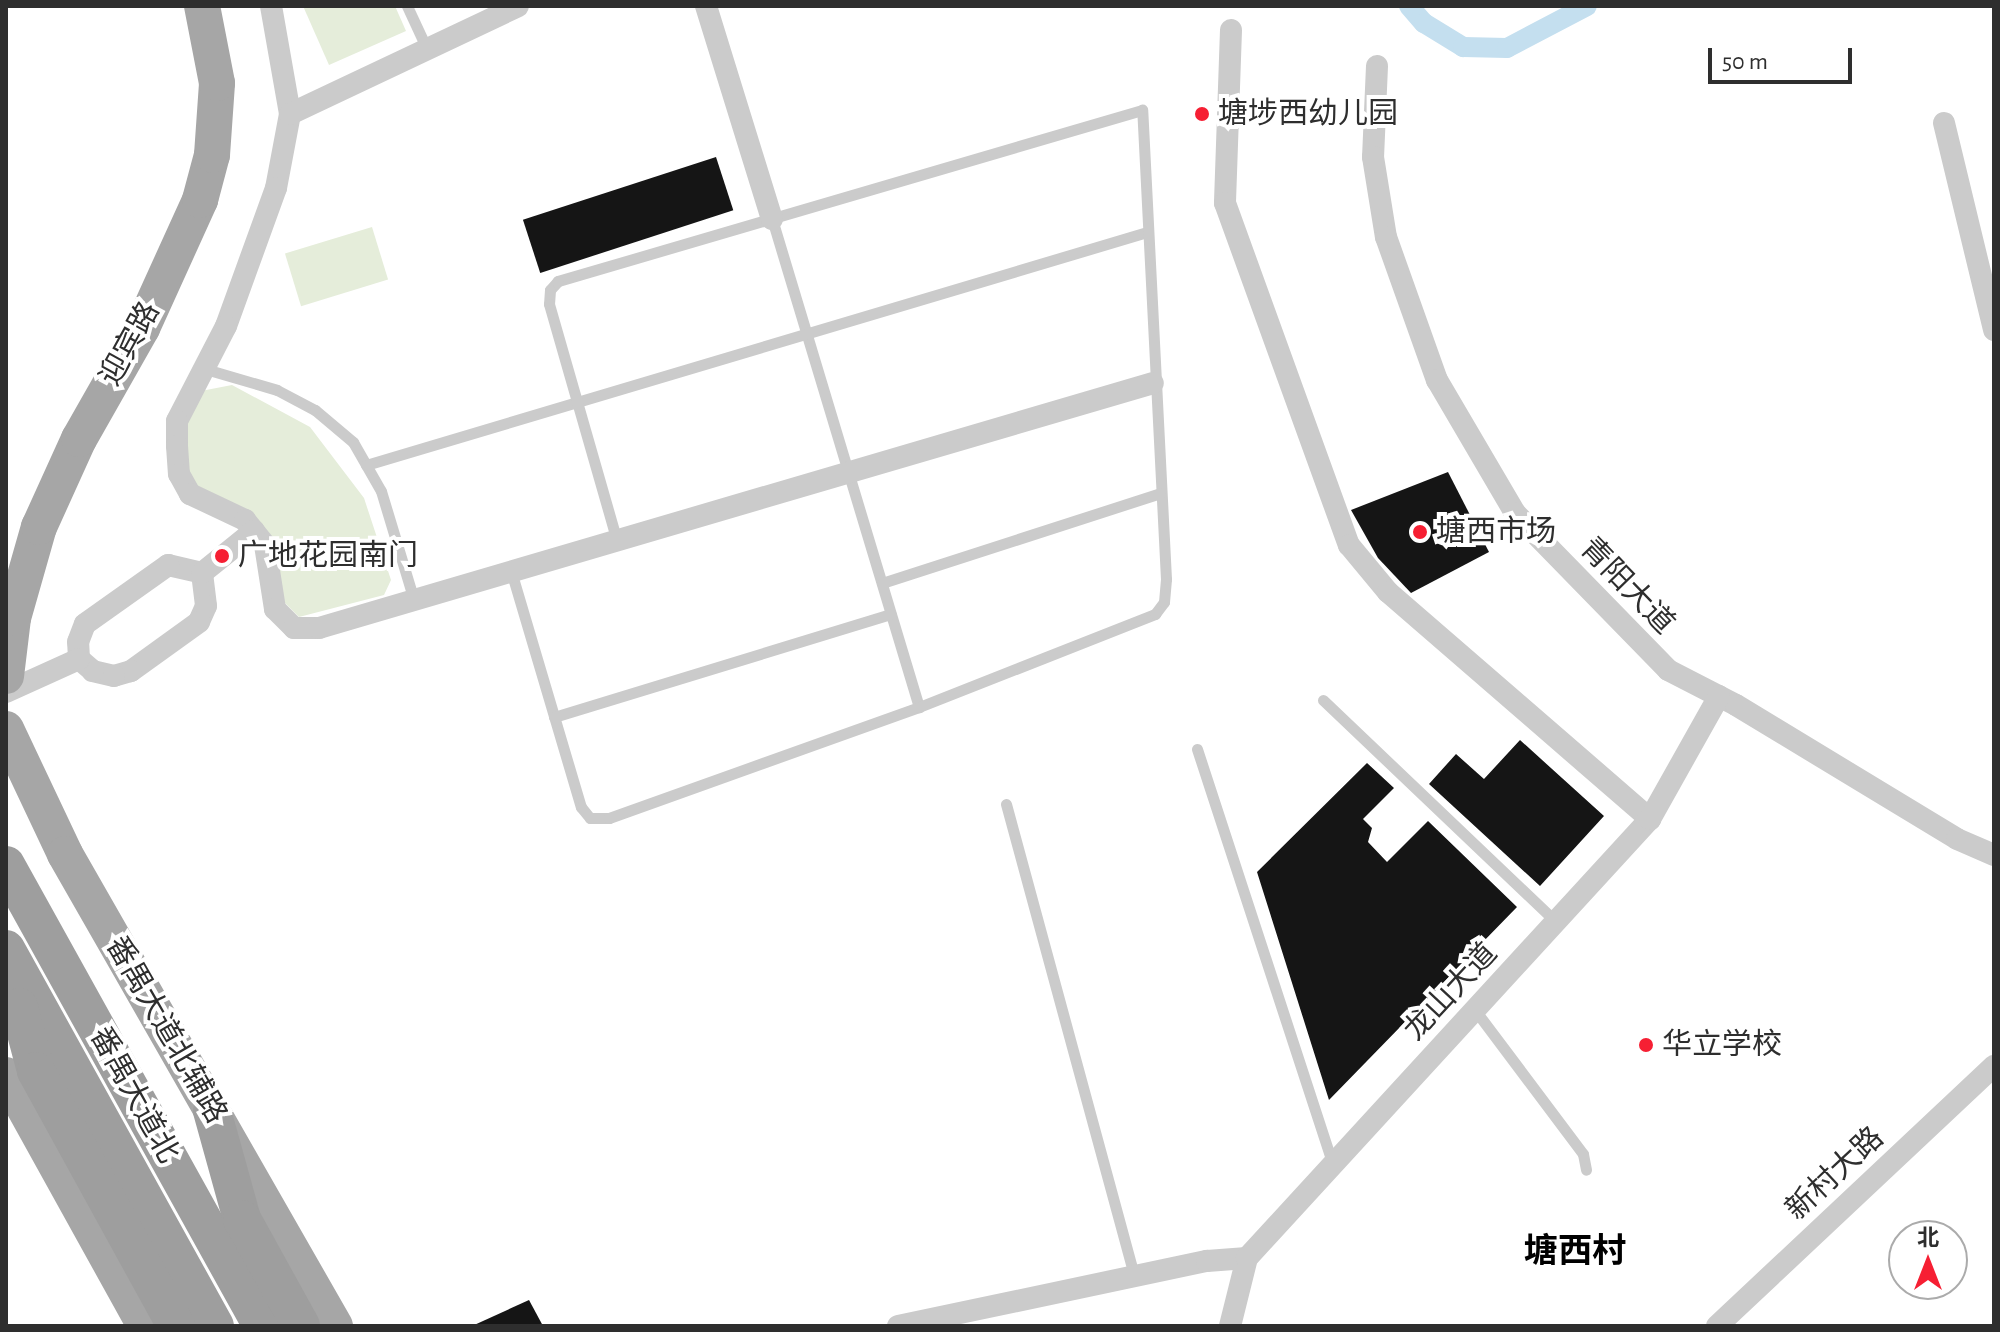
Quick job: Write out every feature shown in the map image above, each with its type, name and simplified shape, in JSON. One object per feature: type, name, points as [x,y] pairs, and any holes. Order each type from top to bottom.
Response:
[{"type":"highway","name":"番禺大道北","points":[[6,865],[262,1326]]},
{"type":"highway","name":"番禺大道北","points":[[6,949],[215,1326]]},
{"type":"highway","points":[[6,958],[36,1071],[176,1326]]},
{"type":"highway","points":[[212,1111],[242,1219],[301,1326]]},
{"type":"main road","name":"迎宾路","points":[[6,676],[13,618],[39,527],[79,439],[142,328],[200,200],[215,116],[217,83],[202,6]]},
{"type":"main road","points":[[6,571],[32,486],[158,258],[200,168],[215,116]]},
{"type":"main road","points":[[6,699],[9,736]]},
{"type":"main road","name":"番禺大道北辅路","points":[[9,736],[65,854],[335,1326]]},
{"type":"main road","points":[[6,1075],[145,1326]]},
{"type":"street","points":[[271,6],[290,114],[276,188],[226,326],[202,367],[177,421],[179,474],[190,494],[245,520],[265,545],[275,609],[294,628],[319,628],[1153,383]]},
{"type":"street","points":[[290,114],[518,6]]},
{"type":"street","points":[[706,6],[772,219]]},
{"type":"street","points":[[1231,30],[1225,203],[1349,545],[1388,592],[1650,819]]},
{"type":"street","name":"青阳大道","points":[[1377,66],[1373,157],[1386,237],[1437,380],[1515,513],[1668,670],[1719,696],[1957,839],[1994,855]]},
{"type":"street","points":[[1944,123],[1994,330]]},
{"type":"street","points":[[202,573],[254,531]]},
{"type":"street","points":[[184,566],[202,573],[206,606],[199,622],[131,671],[114,676],[93,671],[79,659],[78,642],[85,624],[156,570],[184,566]]},
{"type":"street","points":[[6,692],[79,659]]},
{"type":"street","name":"龙山大道","points":[[1230,1326],[1247,1258],[1650,819],[1719,696]]},
{"type":"street","name":"新村大路","points":[[1717,1326],[1994,1066]]},
{"type":"street","points":[[898,1326],[1134,1276],[1247,1258]]},
{"type":"lane","points":[[407,6],[427,49]]},
{"type":"lane","points":[[511,571],[581,807],[590,818],[609,818],[919,707],[1155,614],[1164,602],[1166,579],[1153,383],[1142,110],[558,281],[550,290],[549,304],[617,541]]},
{"type":"lane","points":[[772,219],[919,707]]},
{"type":"lane","points":[[366,465],[806,331],[1147,232]]},
{"type":"lane","points":[[202,367],[277,390],[315,410],[353,442],[381,491],[414,600]]},
{"type":"lane","points":[[882,583],[1160,493]]},
{"type":"lane","points":[[554,717],[891,614]]},
{"type":"lane","points":[[1323,700],[1556,922]]},
{"type":"lane","points":[[1197,749],[1333,1164]]},
{"type":"lane","points":[[1006,804],[1134,1276]]},
{"type":"lane","points":[[1475,1010],[1583,1154],[1586,1170]]},
{"type":"green space","points":[[303,6],[395,6],[406,31],[329,65]]},
{"type":"green space","points":[[372,227],[388,280],[301,306],[285,254]]},
{"type":"green space","points":[[232,385],[310,427],[364,498],[391,580],[384,595],[299,617],[282,600],[272,537],[199,489],[186,470],[186,423],[201,391]]},
{"type":"building","points":[[716,157],[733,210],[540,273],[523,220]]},
{"type":"building","name":"塘西市场","points":[[1448,472],[1489,552],[1411,593],[1378,558],[1351,510]]},
{"type":"building","points":[[1520,740],[1604,816],[1540,886],[1429,784],[1456,754],[1484,779]]},
{"type":"building","points":[[1367,763],[1394,788],[1363,819],[1372,828],[1368,842],[1387,862],[1428,821],[1517,907],[1329,1100],[1257,872]]},
{"type":"building","points":[[529,1300],[543,1326],[472,1326]]},
{"type":"waterway","points":[[1409,6],[1424,23],[1463,47],[1507,48],[1587,6]]},
{"type":"place","name":"塘埗西幼儿园","points":[[1202,114]]},
{"type":"place","name":"塘西市场","points":[[1420,532]]},
{"type":"place","name":"广地花园南门","points":[[222,556]]},
{"type":"place","name":"华立学校","points":[[1646,1045]]},
{"type":"district","name":"塘西村","points":[[1575,1253]]}]
